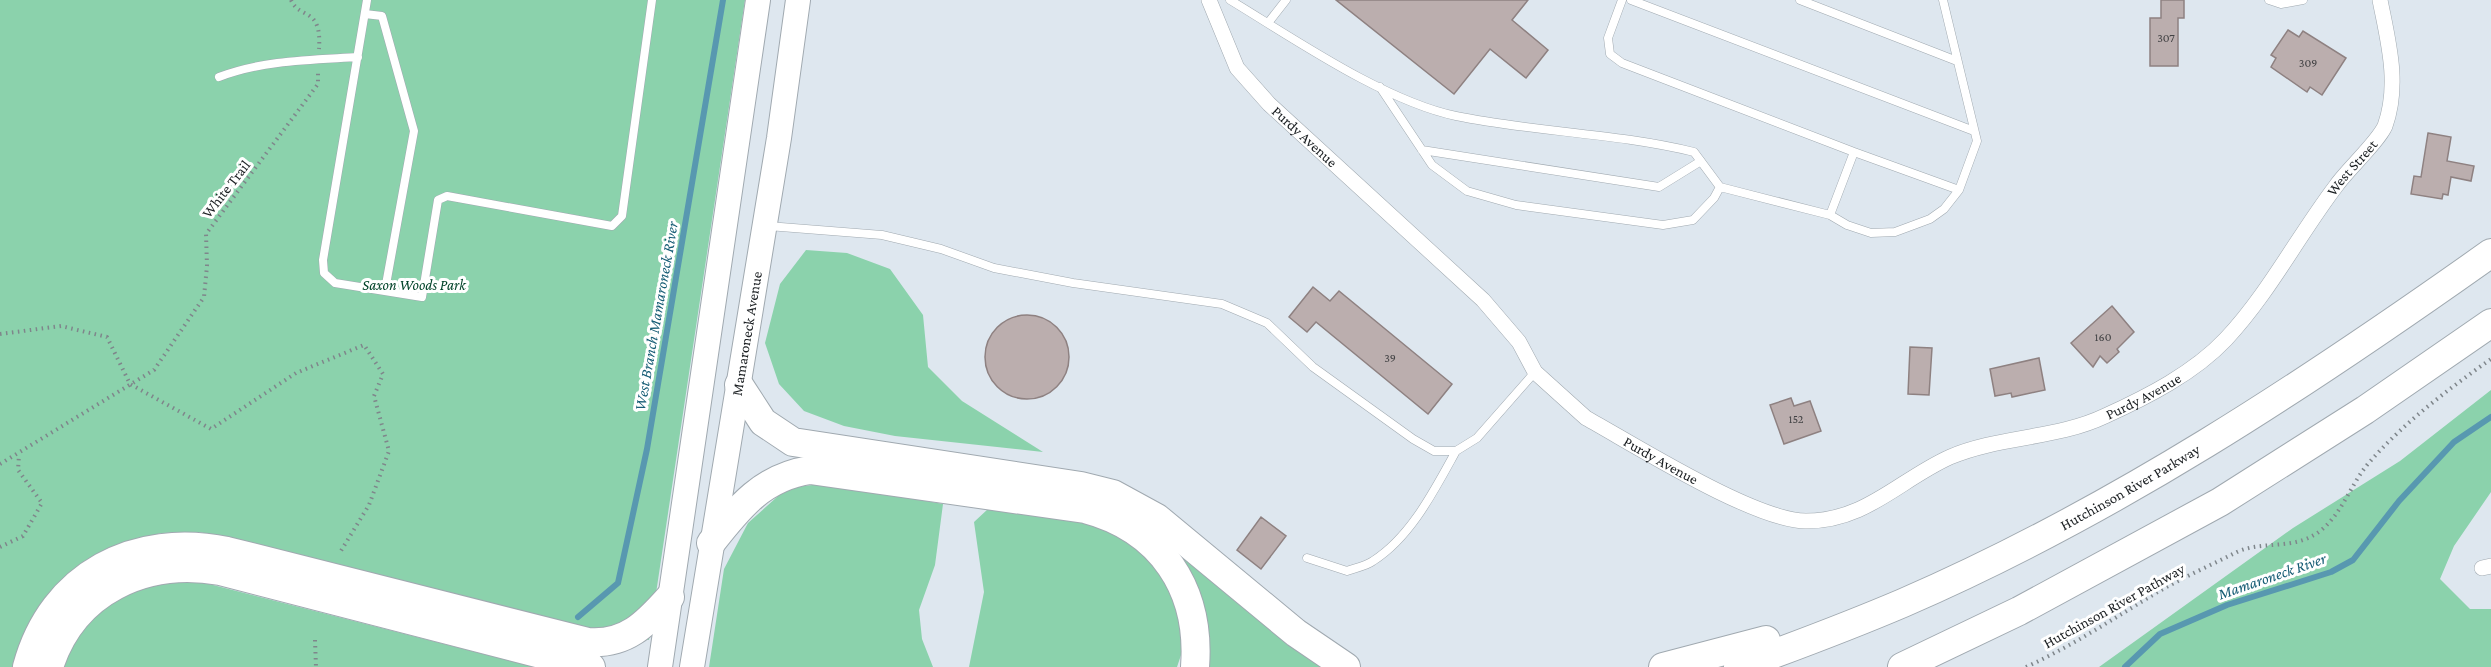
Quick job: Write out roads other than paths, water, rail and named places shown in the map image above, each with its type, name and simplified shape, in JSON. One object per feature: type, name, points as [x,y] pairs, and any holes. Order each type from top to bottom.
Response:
[{"type":"highway","name":"Hutchinson River Parkway","points":[[1738,667],[1904,602],[2062,524],[2223,434],[2368,339],[2491,253]]},
{"type":"highway","points":[[1902,667],[2019,611],[2220,502],[2365,410],[2491,323]]},
{"type":"highway","points":[[739,386],[763,422],[793,442],[1081,486],[1128,501],[1164,523],[1296,633],[1346,667]]},
{"type":"highway","points":[[711,543],[736,511],[758,489],[783,476],[810,470],[1085,509],[1127,525],[1166,559],[1183,586],[1193,616],[1195,667]]},
{"type":"highway","points":[[1949,667],[2119,576],[2165,546],[2220,502]]},
{"type":"highway","points":[[27,667],[47,621],[77,584],[119,559],[166,546],[198,546],[227,551],[588,642],[616,640],[636,632],[670,597]]},
{"type":"highway","points":[[49,667],[65,632],[92,602],[114,586],[141,574],[182,567],[220,571],[591,667]]},
{"type":"highway","points":[[1663,667],[1904,602]]},
{"type":"main road","points":[[660,667],[758,0]]},
{"type":"main road","name":"Mamaroneck Avenue","points":[[692,667],[780,138],[798,0]]},
{"type":"street","name":"Purdy Avenue","points":[[1209,0],[1237,68],[1269,104],[1484,300],[1519,342],[1535,372],[1586,418],[1755,508],[1803,521],[1848,516],[1951,457],[2048,434],[2103,417],[2174,380],[2226,339],[2246,314]]},
{"type":"street","name":"West Street","points":[[2246,314],[2280,269],[2336,186],[2384,128],[2392,88],[2391,54],[2380,0]]},
{"type":"lane","points":[[367,0],[323,260],[324,273],[335,283],[422,297],[438,200],[447,196],[612,226],[622,216],[652,0]]},
{"type":"lane","points":[[1230,0],[1379,86],[1414,102],[1454,115],[1694,152],[1720,187],[1830,215],[1847,225],[1871,233],[1896,232],[1930,219],[1953,199],[1959,190],[1977,141],[1943,0]]},
{"type":"lane","points":[[1268,23],[1286,0]]},
{"type":"lane","points":[[1622,0],[1608,38],[1610,54],[1622,63],[1959,190]]},
{"type":"lane","points":[[1631,0],[1974,131]]},
{"type":"lane","points":[[1800,0],[1957,61]]},
{"type":"lane","points":[[2269,0],[2281,4],[2303,0]]},
{"type":"lane","points":[[365,14],[382,16],[414,131],[385,290]]},
{"type":"lane","points":[[219,77],[243,68],[278,62],[358,57]]},
{"type":"lane","points":[[1379,86],[1431,165],[1467,191],[1516,205],[1663,225],[1693,220],[1714,198],[1720,187]]},
{"type":"lane","points":[[1422,150],[1659,187],[1701,161]]},
{"type":"lane","points":[[1830,215],[1854,152]]},
{"type":"lane","points":[[764,225],[882,235],[941,249],[994,268],[1073,283],[1222,304],[1267,323],[1313,367],[1413,439],[1434,451],[1456,451]]},
{"type":"lane","points":[[1307,558],[1347,571],[1373,561],[1400,537],[1430,496],[1456,451],[1477,438],[1535,372]]},
{"type":"waterway","name":"West Branch Mamaroneck River","points":[[578,617],[618,583],[647,449],[723,0]]},
{"type":"waterway","name":"Mamaroneck River","points":[[2125,667],[2160,634],[2227,605],[2331,572],[2353,560],[2399,501],[2454,442],[2491,417]]},
{"type":"park label","name":"Saxon Woods Park","points":[[414,285]]}]
